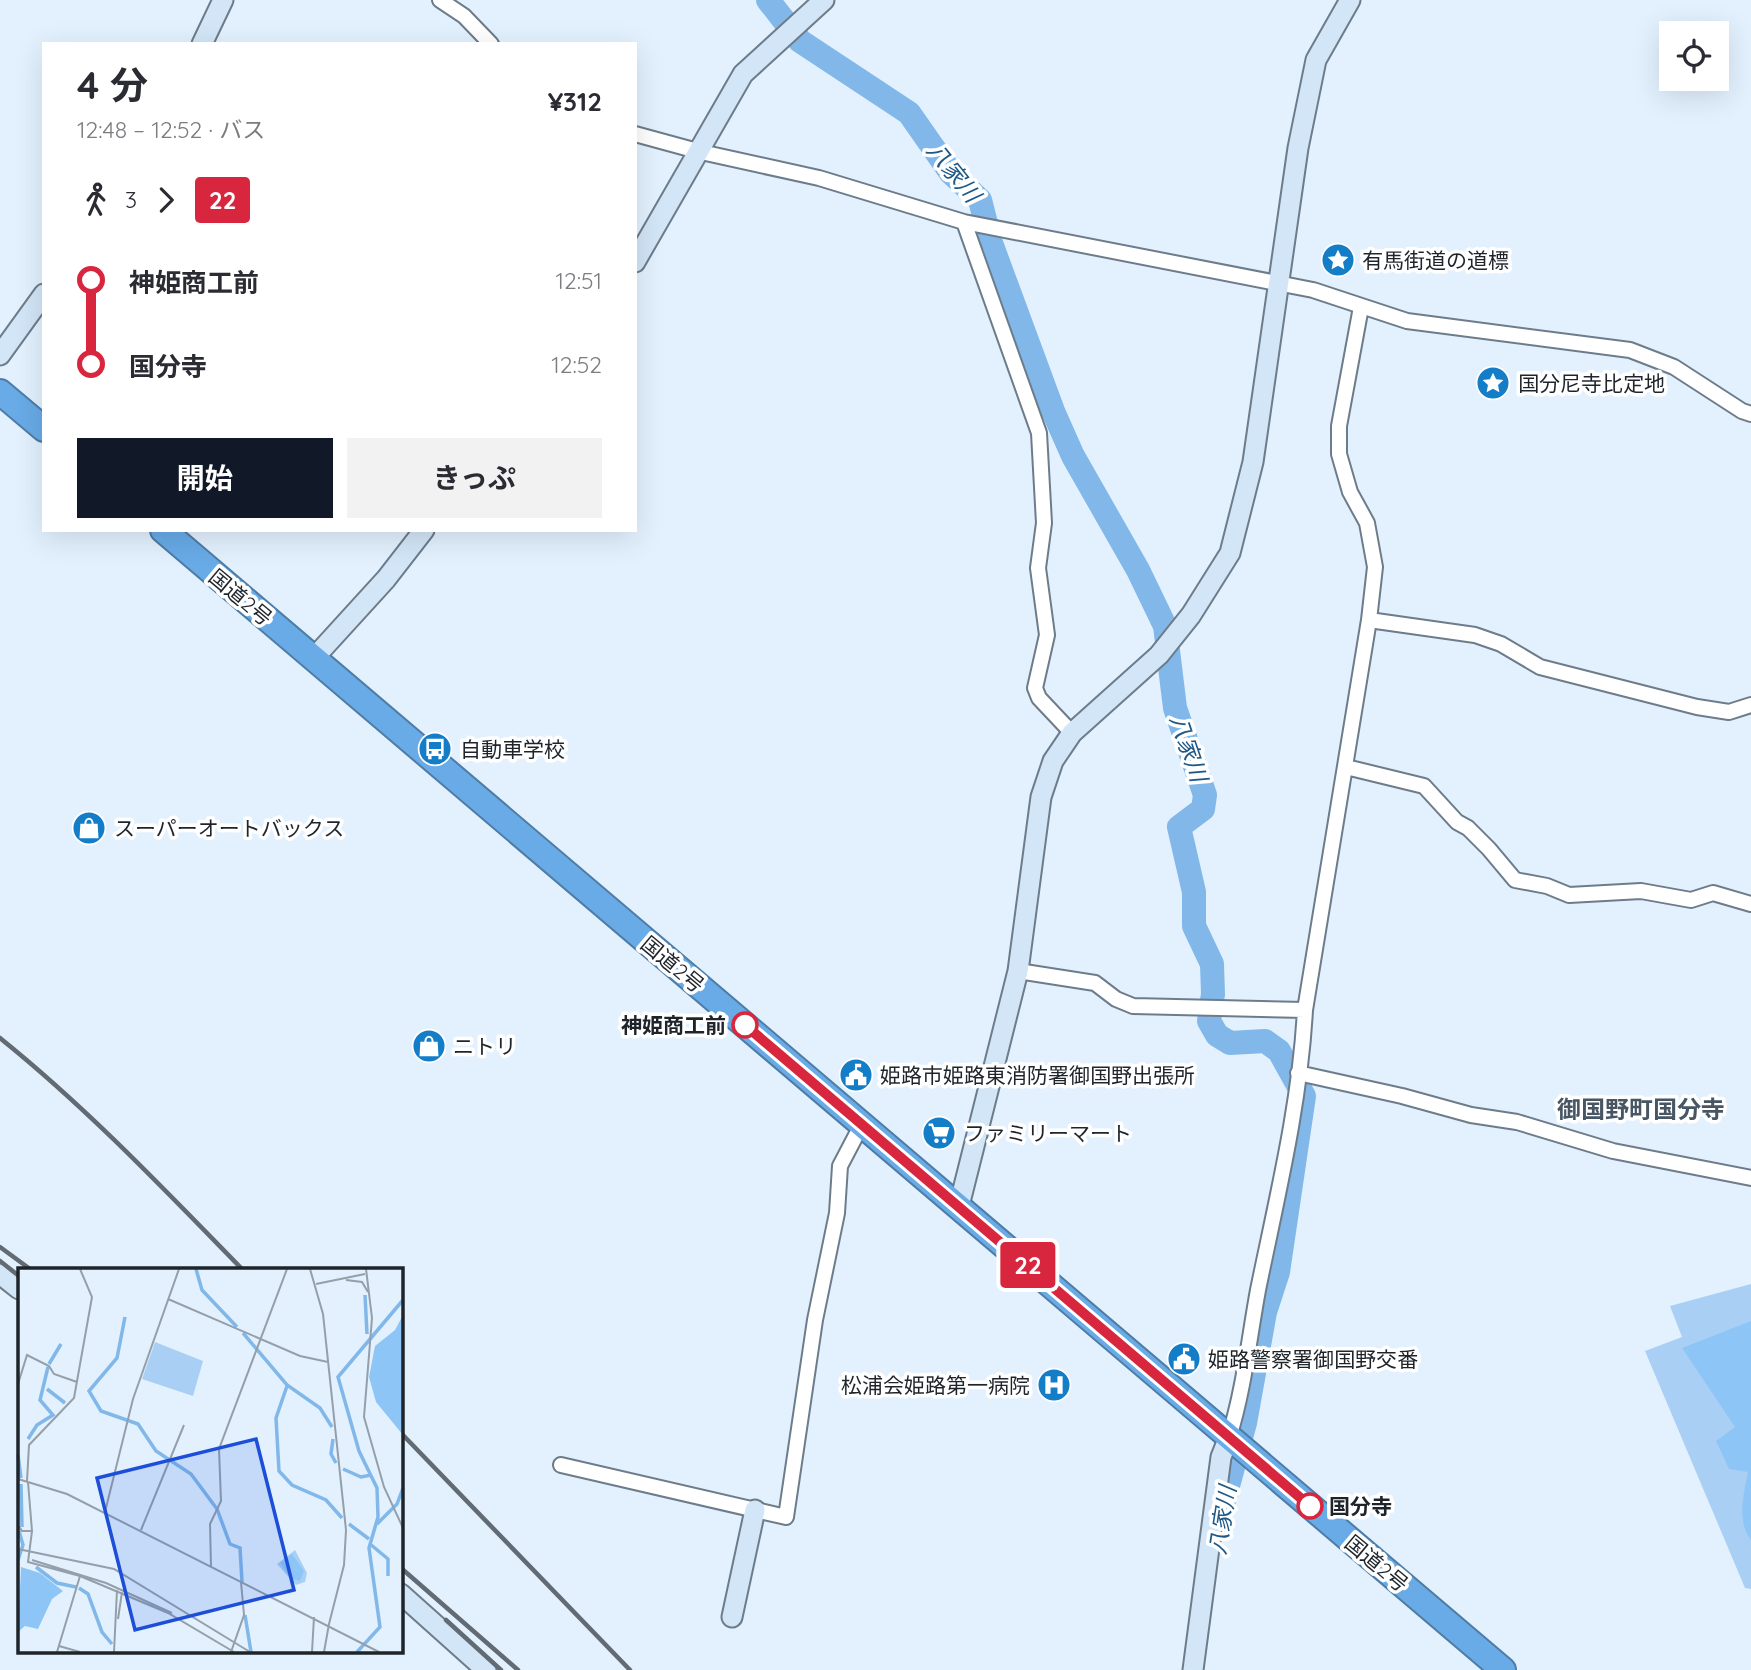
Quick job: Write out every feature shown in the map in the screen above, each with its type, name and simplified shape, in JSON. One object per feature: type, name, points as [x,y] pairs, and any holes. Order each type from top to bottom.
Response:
[{"type":"highway","points":[[0,392],[42,427]]},
{"type":"highway","name":"国道2号","points":[[165,532],[1503,1670]]},
{"type":"street","points":[[203,42],[223,0]]},
{"type":"street","points":[[440,0],[464,16],[489,42]]},
{"type":"street","points":[[637,259],[701,152],[743,74],[783,34],[824,0]]},
{"type":"street","points":[[958,1206],[1018,971],[1041,797],[1053,761],[1072,733],[1159,654],[1191,615],[1230,553],[1252,462],[1298,148],[1316,60],[1350,0]]},
{"type":"street","points":[[637,135],[701,152],[819,178],[964,222],[1280,282],[1407,321],[1630,350],[1674,367],[1742,411],[1751,414]]},
{"type":"street","points":[[964,222],[1039,433],[1044,523],[1038,568],[1047,635],[1035,688],[1039,698],[1072,733]]},
{"type":"street","points":[[0,355],[42,297]]},
{"type":"street","points":[[1194,1670],[1221,1457],[1238,1407],[1298,1073],[1305,1010],[1369,620],[1374,567],[1367,523],[1350,492],[1339,454],[1339,426],[1361,307]]},
{"type":"street","points":[[314,658],[386,579],[422,532]]},
{"type":"street","points":[[1369,620],[1475,635],[1501,644],[1540,667],[1697,707],[1729,712],[1751,705]]},
{"type":"street","points":[[1346,767],[1424,786],[1457,822],[1468,828],[1489,849],[1516,880],[1547,886],[1569,895],[1641,891],[1690,900],[1713,893],[1751,904]]},
{"type":"street","points":[[1018,971],[1095,983],[1116,999],[1133,1006],[1305,1010]]},
{"type":"street","points":[[1298,1073],[1402,1096],[1471,1115],[1517,1122],[1613,1151],[1751,1178]]},
{"type":"street","points":[[561,1465],[786,1517],[815,1320],[837,1213],[840,1166],[862,1124]]},
{"type":"street","points":[[0,1274],[18,1288]]},
{"type":"street","points":[[732,1617],[755,1510]]},
{"type":"street","points":[[402,1595],[486,1670]]},
{"type":"shaded area","points":[[1751,1284],[1751,1589],[1745,1588],[1645,1351],[1682,1337],[1670,1306]]},
{"type":"shaded area","points":[[1751,1321],[1751,1540],[1742,1516],[1748,1472],[1729,1469],[1716,1441],[1735,1427],[1682,1348]]},
{"type":"waterway","name":"八家川","points":[[768,0],[800,41],[909,113],[951,173],[980,200],[991,243],[1053,411],[1073,456],[1138,570],[1165,626],[1175,708],[1205,795],[1203,809],[1179,827],[1194,892],[1194,926],[1212,964],[1213,994],[1209,1021],[1217,1035],[1230,1043],[1265,1041],[1279,1051],[1304,1096],[1278,1272],[1265,1312],[1245,1423],[1221,1512]]},
{"type":"railway","points":[[0,1038],[94,1121],[241,1268]]},
{"type":"railway","points":[[0,1247],[29,1268]]},
{"type":"railway","points":[[0,1261],[18,1275]]},
{"type":"railway","points":[[402,1434],[630,1670]]},
{"type":"railway","points":[[402,1569],[518,1670]]},
{"type":"railway","points":[[446,1620],[501,1670]]},
{"type":"bus line","name":"22","points":[[745,1025],[1310,1506]]},
{"type":"place","name":"有馬街道の道標","points":[[1338,260]]},
{"type":"place","name":"国分尼寺比定地","points":[[1493,383]]},
{"type":"place","name":"自動車学校","points":[[435,749]]},
{"type":"place","name":"スーパーオートバックス","points":[[89,828]]},
{"type":"place","name":"神姫商工前","points":[[745,1025]]},
{"type":"place","name":"ニトリ","points":[[429,1046]]},
{"type":"place","name":"姫路市姫路東消防署御国野出張所","points":[[856,1075]]},
{"type":"place","name":"ファミリーマート","points":[[939,1133]]},
{"type":"place","name":"姫路警察署御国野交番","points":[[1184,1359]]},
{"type":"place","name":"松浦会姫路第一病院","points":[[1054,1385]]},
{"type":"place","name":"国分寺","points":[[1310,1506]]},
{"type":"district","name":"御国野町国分寺","points":[[1641,1109]]}]
